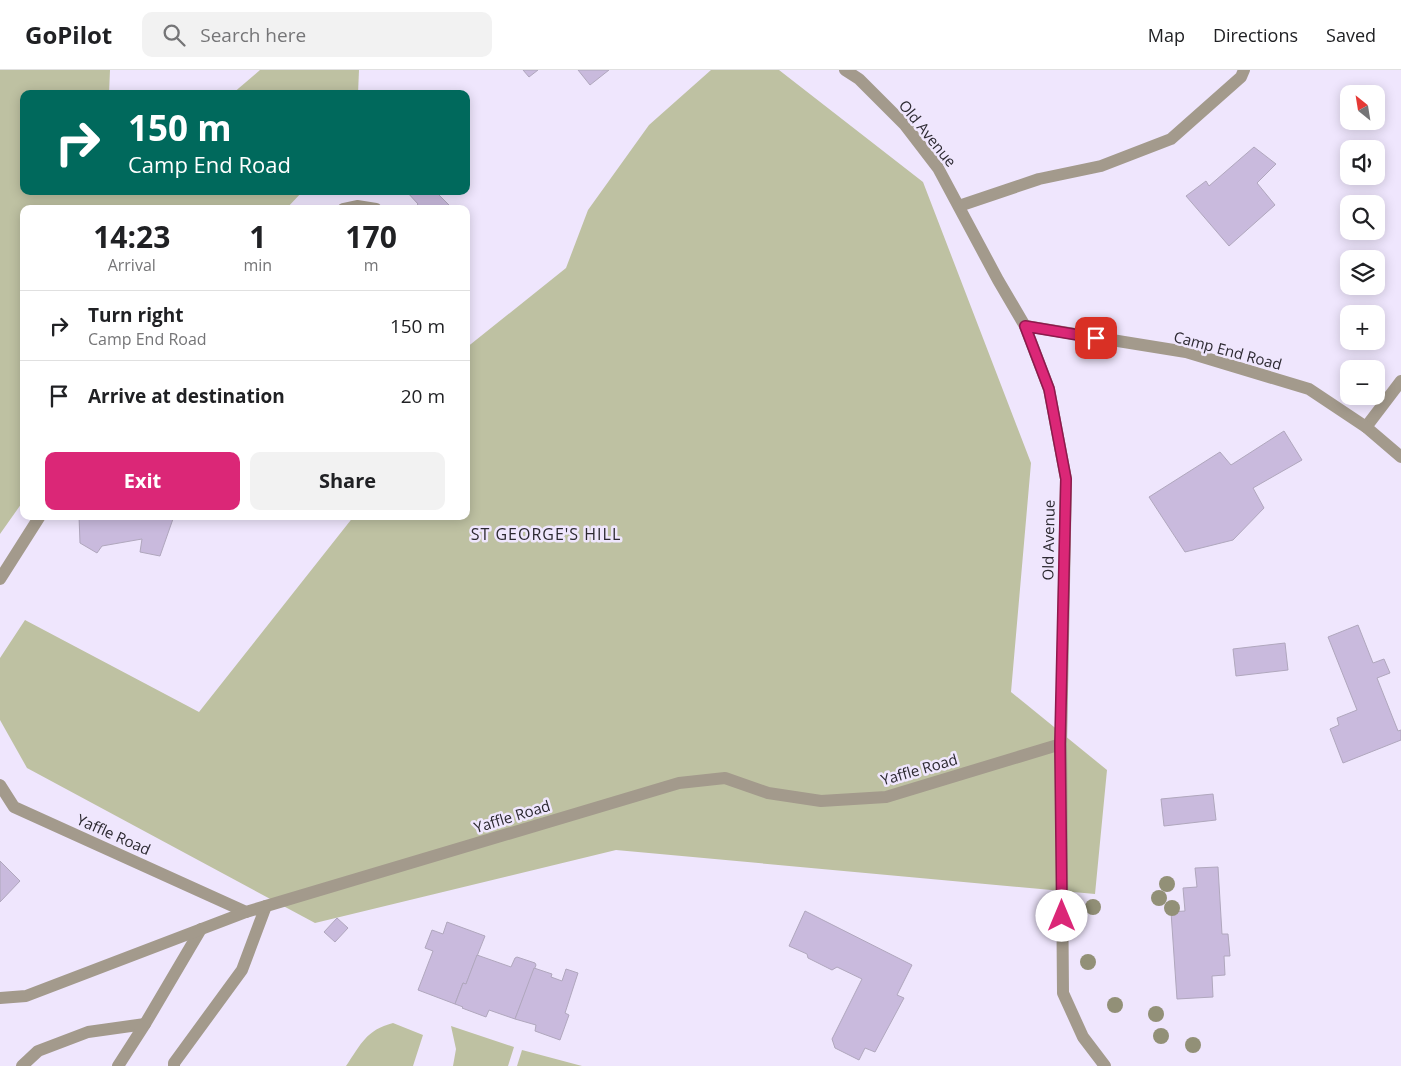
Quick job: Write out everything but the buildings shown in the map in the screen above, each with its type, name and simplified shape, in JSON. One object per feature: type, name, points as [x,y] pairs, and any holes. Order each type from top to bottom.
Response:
[{"type":"street","name":"Old Avenue","points":[[845,70],[859,79],[905,125],[938,168],[1025,326],[1049,389],[1066,479],[1060,744],[1063,993],[1083,1037],[1105,1066]]},
{"type":"street","points":[[960,206],[1039,179],[1101,166],[1171,139],[1241,77],[1244,70]]},
{"type":"street","name":"Camp End Road","points":[[1025,326],[1186,352],[1309,389],[1366,427],[1401,457]]},
{"type":"street","points":[[1366,427],[1401,381]]},
{"type":"street","points":[[0,579],[37,520]]},
{"type":"street","name":"Yaffle Road","points":[[0,785],[14,807],[246,912],[679,783],[725,778],[768,794],[821,801],[886,797],[1060,744]]},
{"type":"street","points":[[174,1066],[174,1063],[242,970],[266,906]]},
{"type":"street","points":[[0,998],[26,996],[246,912]]},
{"type":"street","points":[[118,1066],[201,929]]},
{"type":"street","points":[[22,1066],[38,1051],[88,1032],[145,1024]]},
{"type":"green space","points":[[0,70],[110,70],[109,90],[20,90],[20,195],[299,195],[290,205],[20,205],[20,506],[0,534]]},
{"type":"green space","points":[[260,70],[359,70],[358,90],[237,90]]},
{"type":"green space","points":[[711,70],[779,70],[923,182],[1031,463],[1011,692],[1107,770],[1095,894],[616,850],[315,923],[27,768],[0,720],[0,658],[25,620],[199,712],[351,520],[470,520],[470,345],[566,268],[588,210],[649,125]]},
{"type":"green space","points":[[393,1023],[423,1035],[413,1066],[346,1066],[370,1034]]},
{"type":"green space","points":[[451,1026],[514,1047],[508,1066],[453,1066],[456,1049]]},
{"type":"green space","points":[[522,1050],[582,1066],[517,1066]]},
{"type":"district","name":"ST GEORGE'S HILL","points":[[546,534]]},
{"type":"route","points":[[1062,916],[1060,744],[1066,479],[1049,389],[1025,326],[1096,338]]}]
